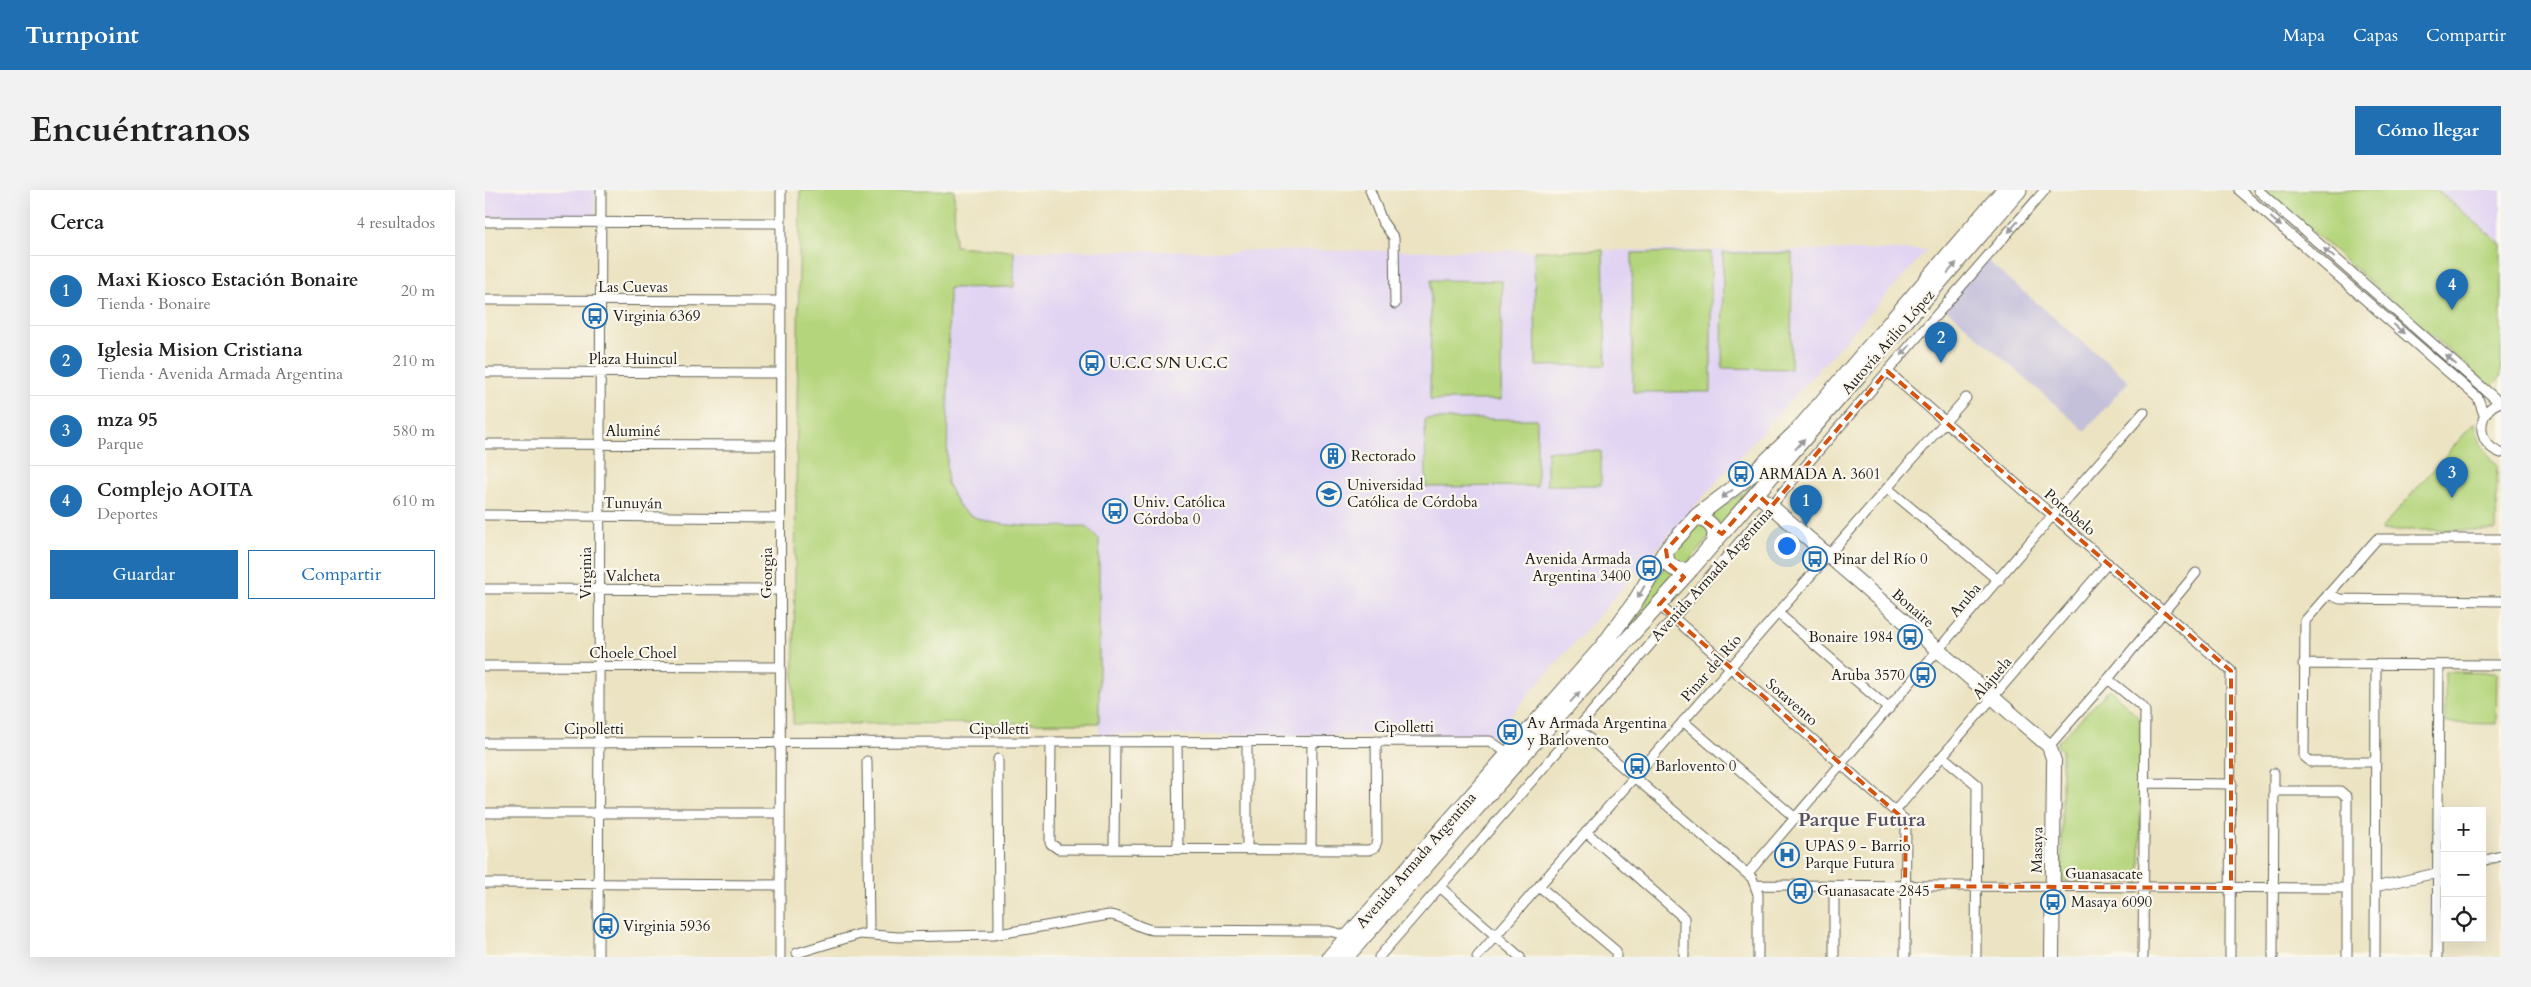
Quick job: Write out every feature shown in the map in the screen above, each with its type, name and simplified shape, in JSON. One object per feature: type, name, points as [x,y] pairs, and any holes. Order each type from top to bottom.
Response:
[{"type":"main road","name":"Autovía Atilio López","points":[[1756,471],[1798,430],[2004,190]]},
{"type":"main road","name":"Autovía Atilio López","points":[[1757,494],[2019,190]]},
{"type":"main road","name":"Avenida Armada Argentina","points":[[1331,957],[1619,625],[1666,550],[1697,516],[1756,471]]},
{"type":"main road","name":"Avenida Armada Argentina","points":[[1346,957],[1529,748],[1757,494]]},
{"type":"main road","points":[[1697,516],[1713,527],[1716,534],[1713,544]]},
{"type":"main road","points":[[1666,550],[1666,559],[1671,567],[1679,571],[1691,569]]},
{"type":"street","name":"Virginia","points":[[598,957],[601,190]]},
{"type":"street","name":"Georgia","points":[[779,957],[781,190]]},
{"type":"street","points":[[1370,190],[1383,221],[1394,238],[1395,304]]},
{"type":"street","name":"Avenida Armada Argentina","points":[[1379,957],[1673,616],[1771,507],[2045,190]]},
{"type":"street","points":[[2239,190],[2478,398],[2484,415],[2481,432],[2490,447],[2499,452],[2501,461]]},
{"type":"street","points":[[2258,190],[2500,402],[2484,415]]},
{"type":"street","points":[[485,222],[781,223]]},
{"type":"street","name":"Las Cuevas","points":[[485,300],[781,301]]},
{"type":"street","name":"Portobelo","points":[[1887,371],[2229,668],[2233,676],[2232,784]]},
{"type":"street","name":"Plaza Huincul","points":[[485,372],[781,373]]},
{"type":"street","name":"Pinar del Río","points":[[1477,957],[1966,398]]},
{"type":"street","name":"Aruba","points":[[1748,873],[1794,816],[1889,709],[2053,515],[2144,412]]},
{"type":"street","name":"Aluminé","points":[[485,444],[781,445]]},
{"type":"street","points":[[1887,488],[1999,581]]},
{"type":"street","name":"Bonaire","points":[[1757,494],[1992,699],[2049,746]]},
{"type":"street","name":"Tunuyán","points":[[485,515],[781,518]]},
{"type":"street","points":[[2375,762],[2311,762],[2304,756],[2303,625],[2377,539],[2501,539]]},
{"type":"street","name":"Alajuela","points":[[1896,810],[2108,563]]},
{"type":"street","points":[[2049,746],[2165,612],[2196,573]]},
{"type":"street","name":"Valcheta","points":[[485,589],[781,590]]},
{"type":"street","points":[[2329,594],[2340,599],[2501,601]]},
{"type":"street","name":"Sotavento","points":[[1659,605],[1906,820],[1905,886]]},
{"type":"street","points":[[1778,612],[1889,709]]},
{"type":"street","points":[[2303,664],[2501,665]]},
{"type":"street","points":[[2375,957],[2376,664]]},
{"type":"street","points":[[2437,957],[2441,872],[2439,665]]},
{"type":"street","name":"Choele Choel","points":[[485,666],[780,667]]},
{"type":"street","points":[[2108,679],[2140,704],[2145,712],[2143,957]]},
{"type":"street","points":[[1683,722],[1794,816]]},
{"type":"street","points":[[1577,728],[1748,873],[1757,885],[1758,957]]},
{"type":"street","points":[[1051,742],[1052,846],[1058,849],[1369,850],[1375,848],[1377,841],[1376,741]]},
{"type":"street","name":"Cipolletti","points":[[485,743],[1490,741],[1509,754]]},
{"type":"street","points":[[1114,849],[1115,742]]},
{"type":"street","points":[[1177,742],[1178,850]]},
{"type":"street","points":[[1247,742],[1247,850]]},
{"type":"street","points":[[1311,850],[1312,742]]},
{"type":"street","name":"Masaya","points":[[2049,746],[2054,761],[2052,957]]},
{"type":"street","points":[[1942,756],[1977,785],[1976,957]]},
{"type":"street","points":[[999,760],[999,934]]},
{"type":"street","points":[[867,761],[869,933]]},
{"type":"street","points":[[2273,957],[2274,772]]},
{"type":"street","points":[[2145,783],[2232,784],[2230,957]]},
{"type":"street","points":[[2274,791],[2340,791],[2345,794],[2348,800],[2347,957]]},
{"type":"street","points":[[485,813],[780,813]]},
{"type":"street","points":[[1586,832],[1684,918],[1684,957]]},
{"type":"street","points":[[2486,860],[2501,856]]},
{"type":"street","points":[[2375,887],[2441,872]]},
{"type":"street","points":[[485,884],[779,885]]},
{"type":"street","name":"Guanasacate","points":[[1757,885],[2347,888]]},
{"type":"street","points":[[1539,886],[1616,954]]},
{"type":"street","points":[[1834,886],[1834,957]]},
{"type":"street","points":[[1905,886],[1905,957]]},
{"type":"street","points":[[1440,887],[1520,957]]},
{"type":"street","points":[[797,952],[869,933],[898,937],[999,934],[1109,915],[1125,917],[1143,929],[1153,930],[1329,931],[1349,936]]},
{"type":"highlighted area","points":[[1887,371],[2231,671],[2231,888],[1905,886],[1906,821],[1659,605],[1684,577],[1668,563],[1666,550],[1697,516],[1722,534],[1757,494],[1771,507]]},
{"type":"shaded area","points":[[485,190],[595,190],[595,217],[485,217]]},
{"type":"shaded area","points":[[2437,190],[2501,190],[2501,244]]},
{"type":"shaded area","name":"Universidad Católica de Córdoba","points":[[1927,250],[1694,507],[1493,735],[1099,735],[1099,539],[992,524],[974,518],[957,504],[947,483],[949,288],[1014,287],[1014,251]]},
{"type":"shaded area","points":[[1985,259],[2129,381],[2085,431],[1944,307]]},
{"type":"green space","points":[[800,190],[954,190],[955,246],[1014,251],[1014,287],[949,288],[947,483],[960,507],[970,515],[984,521],[1038,527],[1086,526],[1099,539],[1099,723],[793,724]]},
{"type":"green space","points":[[2265,190],[2437,190],[2501,244],[2501,377],[2491,387]]},
{"type":"green space","points":[[1603,250],[1606,365],[1536,366],[1534,251]]},
{"type":"green space","points":[[1711,252],[1711,392],[1633,392],[1632,253]]},
{"type":"green space","points":[[1723,253],[1792,253],[1791,369],[1722,368]]},
{"type":"green space","points":[[1431,280],[1502,281],[1501,400],[1430,400]]},
{"type":"green space","points":[[1425,419],[1537,419],[1537,486],[1426,487]]},
{"type":"green space","points":[[2475,422],[2479,443],[2497,465],[2496,530],[2380,530]]},
{"type":"green space","points":[[1547,451],[1601,451],[1601,485],[1547,485]]},
{"type":"green space","points":[[1759,483],[1719,530],[1707,516]]},
{"type":"green space","points":[[1704,522],[1711,535],[1686,565],[1679,568],[1671,555],[1698,524]]},
{"type":"green space","points":[[1665,565],[1677,574],[1599,663],[1637,614]]},
{"type":"green space","points":[[2445,672],[2497,673],[2496,724],[2445,723]]},
{"type":"green space","points":[[2110,689],[2141,720],[2140,883],[2062,881],[2062,751],[2056,744]]},
{"type":"place","name":"Complejo AOITA","points":[[2452,310]]},
{"type":"place","name":"Virginia 6369","points":[[595,316]]},
{"type":"place","name":"U.C.C S/N U.C.C","points":[[1092,363]]},
{"type":"place","name":"Iglesia Mision Cristiana","points":[[1941,363]]},
{"type":"place","name":"Rectorado","points":[[1333,456]]},
{"type":"place","name":"ARMADA A. 3601","points":[[1741,474]]},
{"type":"place","name":"Universidad Católica de Córdoba","points":[[1329,494]]},
{"type":"place","name":"mza 95","points":[[2452,498]]},
{"type":"place","name":"Univ. Católica Córdoba 0","points":[[1115,511]]},
{"type":"place","name":"Maxi Kiosco Estación Bonaire","points":[[1806,526]]},
{"type":"place","name":"Pinar del Río 0","points":[[1815,559]]},
{"type":"place","name":"Avenida Armada Argentina 3400","points":[[1649,568]]},
{"type":"place","name":"Bonaire 1984","points":[[1910,637]]},
{"type":"place","name":"Aruba 3570","points":[[1923,675]]},
{"type":"place","name":"Av Armada Argentina y Barlovento","points":[[1510,732]]},
{"type":"place","name":"Barlovento 0","points":[[1637,766]]},
{"type":"place","name":"UPAS 9 - Barrio Parque Futura","points":[[1787,855]]},
{"type":"place","name":"Guanasacate 2845","points":[[1800,891]]},
{"type":"place","name":"Masaya 6090","points":[[2053,902]]},
{"type":"place","name":"Virginia 5936","points":[[606,926]]},
{"type":"district","name":"Parque Futura","points":[[1862,819]]}]
